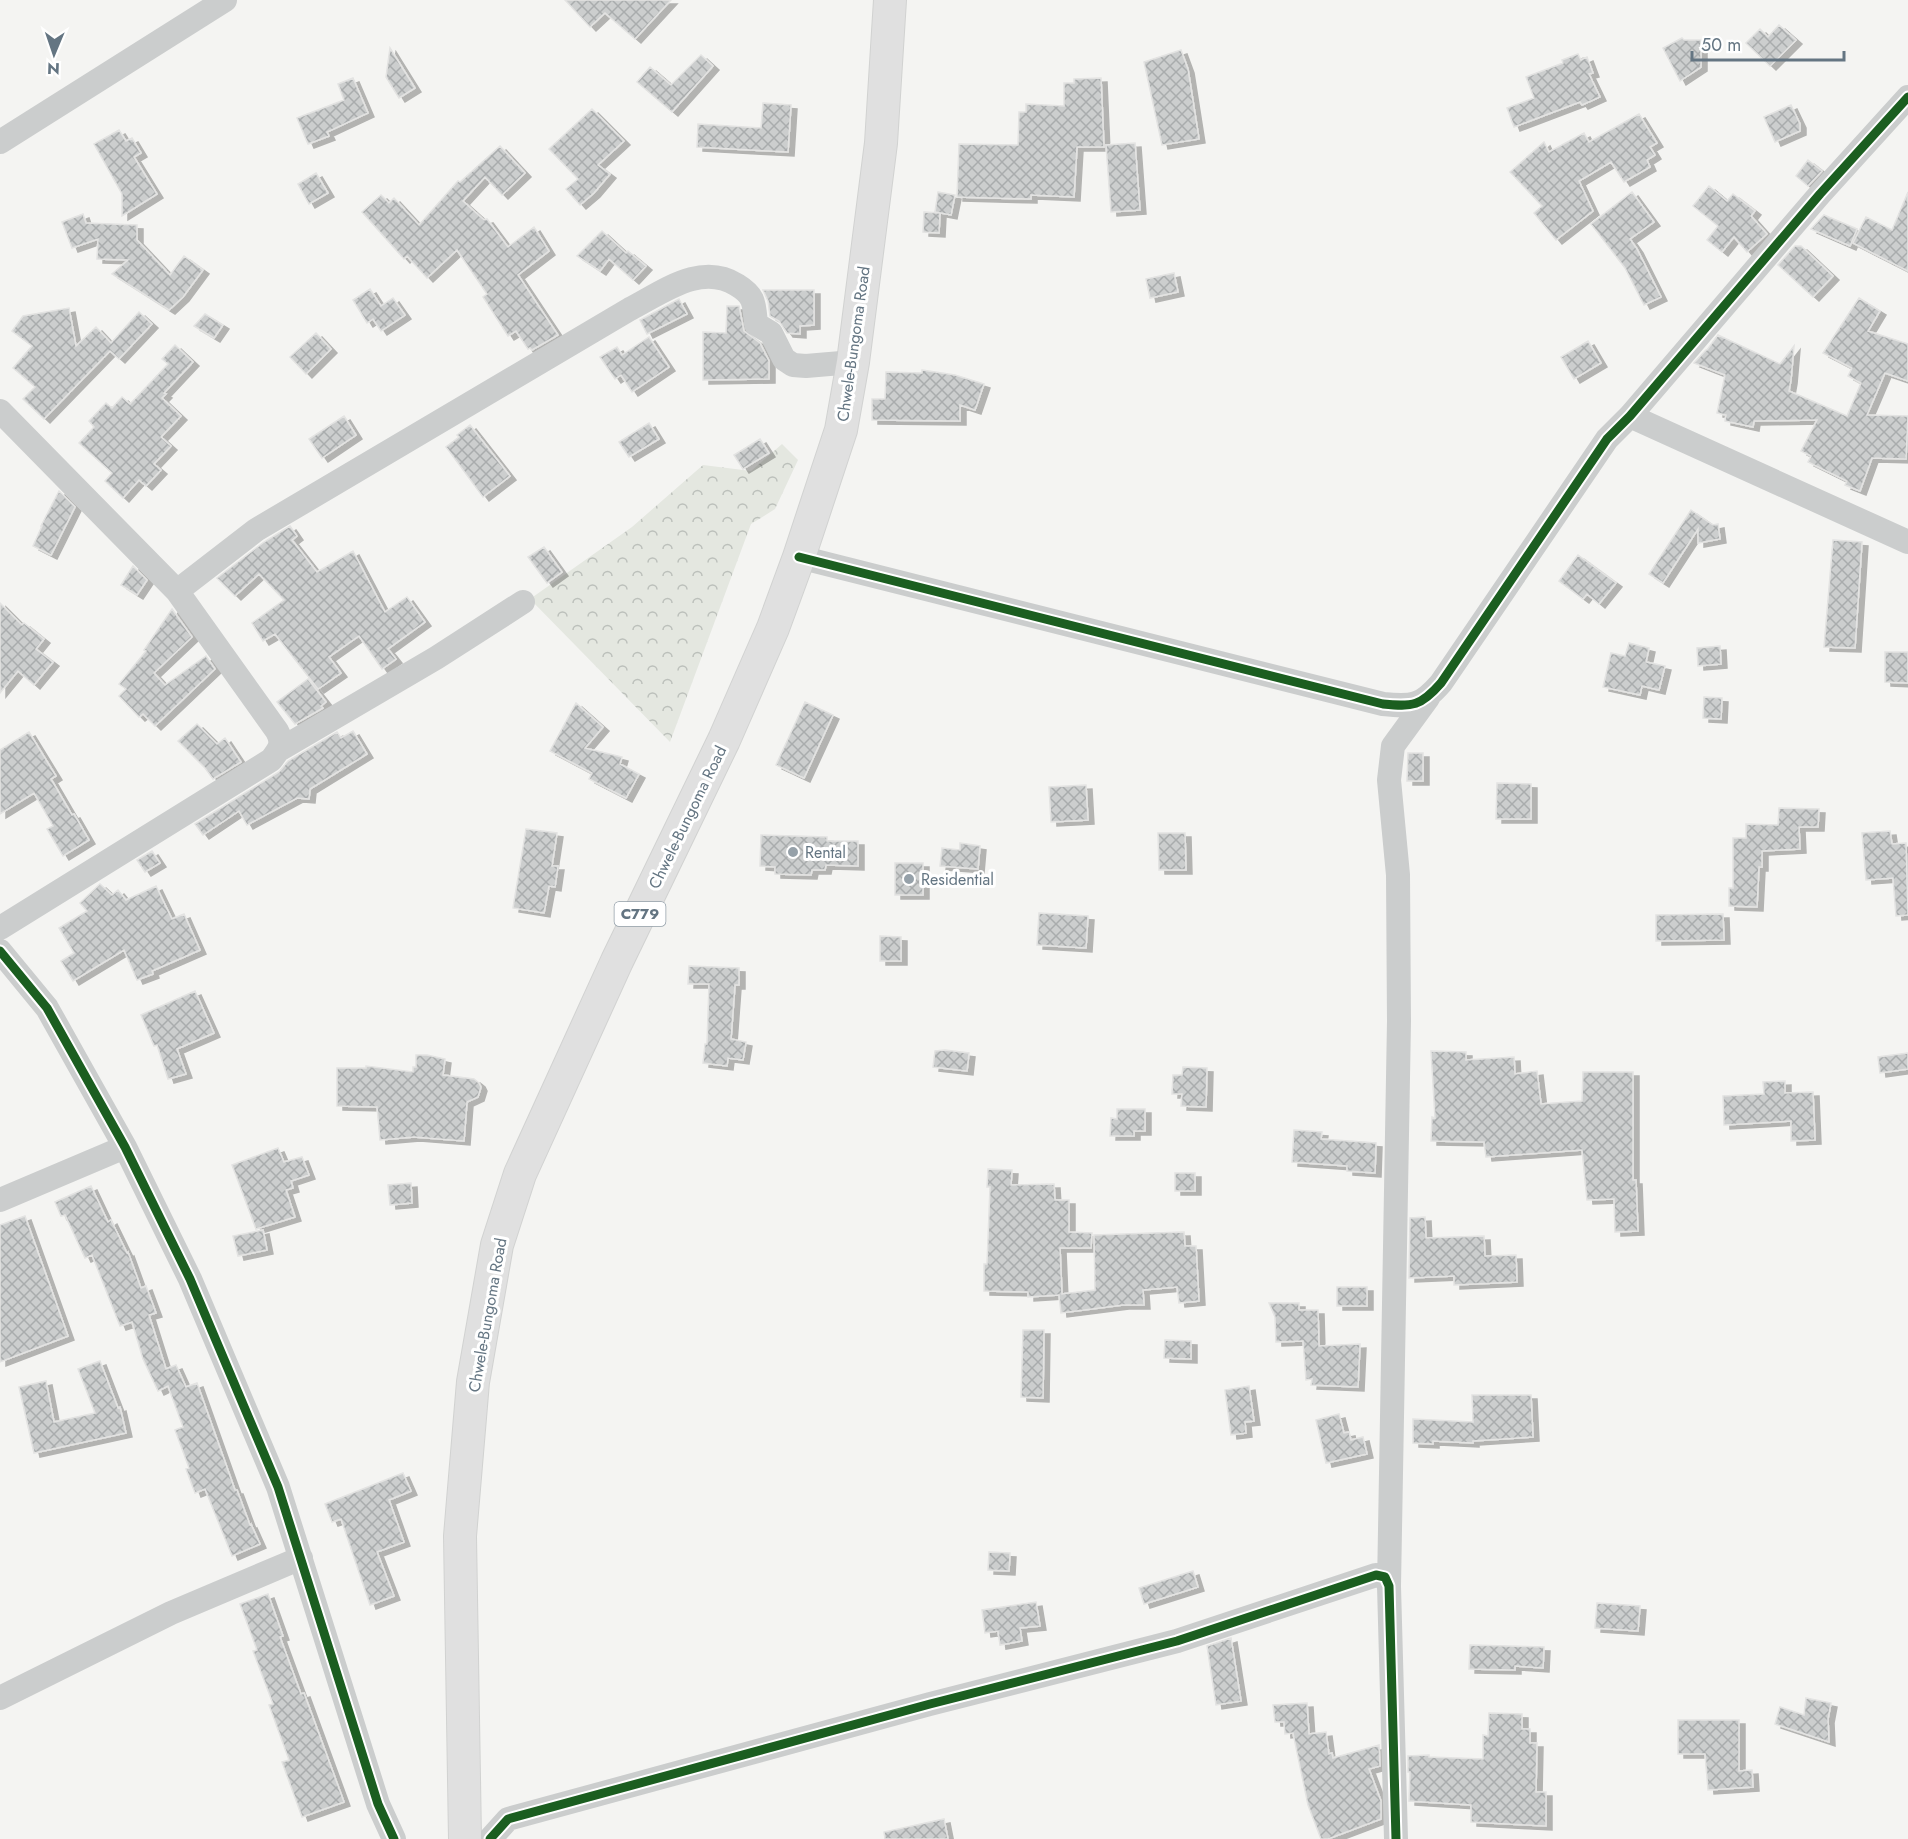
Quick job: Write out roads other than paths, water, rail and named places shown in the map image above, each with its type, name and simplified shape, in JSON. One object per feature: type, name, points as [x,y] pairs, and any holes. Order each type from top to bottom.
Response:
[{"type":"main road","name":"Chwele-Bungoma Road","points":[[465,1839],[460,1536],[473,1382],[497,1245],[520,1174],[617,961],[724,740],[773,628],[799,557],[840,430],[853,362],[881,143],[890,0]]},
{"type":"street","points":[[0,142],[225,0]]},
{"type":"street","points":[[1396,1839],[1389,1586],[1399,1021],[1398,874],[1389,780],[1393,746],[1441,683],[1607,440],[1820,194],[1908,97]]},
{"type":"street","points":[[177,591],[256,530],[630,309],[685,281],[715,276],[729,280],[749,292],[754,306],[756,324],[771,333],[784,359],[793,365],[853,362]]},
{"type":"street","points":[[0,411],[177,591],[277,731],[280,737],[279,750]]},
{"type":"street","points":[[1630,416],[1908,542]]},
{"type":"street","points":[[799,557],[1383,704],[1402,706],[1428,698]]},
{"type":"street","points":[[0,928],[271,760],[279,750],[417,669],[523,602]]},
{"type":"street","points":[[0,951],[47,1008],[125,1147],[195,1290],[278,1487],[378,1804],[394,1839]]},
{"type":"street","points":[[0,1200],[125,1147]]},
{"type":"street","points":[[0,1698],[171,1613],[301,1558]]},
{"type":"street","points":[[490,1839],[510,1829],[930,1704],[1177,1641],[1362,1578],[1377,1575],[1384,1577],[1389,1586]]},
{"type":"place","name":"Rental","points":[[793,852]]},
{"type":"place","name":"Residential","points":[[909,879]]}]
